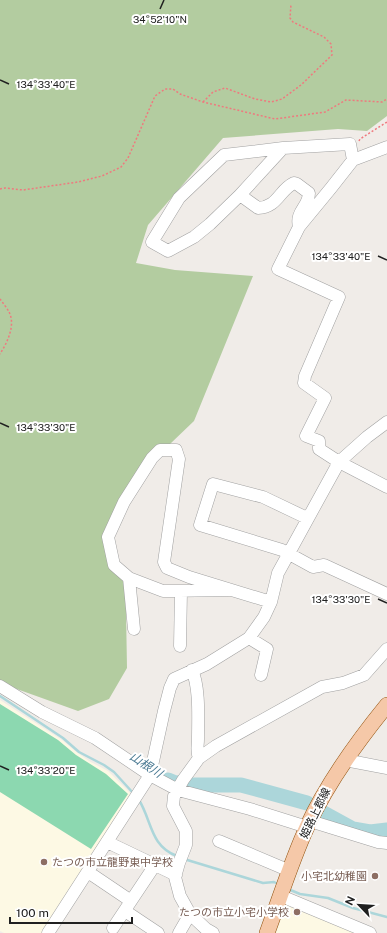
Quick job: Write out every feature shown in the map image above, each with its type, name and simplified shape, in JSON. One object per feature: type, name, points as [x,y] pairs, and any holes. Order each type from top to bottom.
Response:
[{"type":"main road","name":"姫路上郡線","points":[[266,933],[309,824],[328,787],[345,760],[387,706]]},
{"type":"street","points":[[283,148],[240,195],[194,237],[168,251],[152,242],[179,198],[224,155],[283,148],[350,144],[353,160]]},
{"type":"street","points":[[387,147],[353,160],[299,227],[278,269],[339,297],[305,376],[304,383],[325,398],[306,436],[319,441],[319,449],[339,462],[387,487]]},
{"type":"street","points":[[240,195],[258,208],[267,208],[290,184],[297,184],[308,193],[309,198],[299,213],[297,220],[299,227]]},
{"type":"street","points":[[48,933],[150,775],[170,688],[174,679],[207,664],[248,638],[264,617],[271,602],[278,573],[339,462],[367,437],[387,422]]},
{"type":"street","points":[[229,590],[163,591],[129,578],[114,565],[108,537],[124,502],[152,458],[160,450],[176,450],[179,459],[164,562],[167,568],[189,577],[271,602]]},
{"type":"street","points":[[307,518],[264,497],[213,484],[200,526],[288,553],[313,567],[324,565],[387,594]]},
{"type":"street","points":[[129,578],[134,629]]},
{"type":"street","points":[[180,646],[181,591]]},
{"type":"street","points":[[248,638],[266,649],[261,675]]},
{"type":"street","points":[[213,933],[206,929],[190,914],[180,896],[179,864],[186,845],[186,831],[173,806],[174,796],[180,785],[199,758],[216,746],[322,687],[343,683],[364,675],[387,648]]},
{"type":"street","points":[[192,670],[197,680],[197,752],[199,758]]},
{"type":"street","points":[[0,686],[42,712],[95,738],[150,775],[250,809],[387,843]]},
{"type":"street","points":[[345,760],[387,768]]},
{"type":"street","points":[[219,841],[289,873]]},
{"type":"street","points":[[107,842],[155,865],[179,864]]},
{"type":"street","points":[[114,928],[155,865]]},
{"type":"street","points":[[88,872],[158,933]]},
{"type":"street","points":[[282,893],[370,933]]},
{"type":"street","points":[[179,933],[190,914]]},
{"type":"path","points":[[204,102],[213,92],[225,88],[255,99],[271,102],[282,99],[301,85],[332,55],[331,44],[324,36],[293,22],[290,18],[291,4]]},
{"type":"path","points":[[0,189],[23,190],[78,182],[102,176],[121,167],[128,158],[155,96],[164,89],[173,89],[180,94],[204,102],[275,119],[325,112],[346,100],[382,102],[387,99]]},
{"type":"path","points":[[353,160],[360,139],[387,122]]},
{"type":"path","points":[[0,299],[10,313],[11,328],[6,345],[0,354]]},
{"type":"shaded area","name":"たつの市立龍野東中学校","points":[[0,700],[62,740],[89,761],[108,771],[131,794],[43,933],[4,933],[0,931]]},
{"type":"shaded area","name":"たつの市立小宅小学校","points":[[287,901],[359,933],[276,933]]},
{"type":"green space","points":[[0,0],[387,0],[387,116],[367,131],[338,129],[223,138],[148,225],[136,263],[175,270],[253,276],[194,421],[146,467],[121,502],[113,546],[124,577],[127,668],[109,699],[78,711],[14,688],[0,681]]},
{"type":"green space","points":[[0,704],[58,740],[76,755],[106,774],[128,794],[91,849],[0,792]]},
{"type":"waterway","points":[[0,696],[63,738],[79,752],[114,772],[134,794]]},
{"type":"waterway","name":"山根川","points":[[168,780],[188,785],[241,785],[307,803]]},
{"type":"waterway","points":[[139,800],[157,839],[168,852],[177,856]]},
{"type":"waterway","name":"山根川","points":[[322,812],[353,829],[370,832],[387,830]]},
{"type":"waterway","points":[[184,859],[263,883],[274,882],[278,884]]},
{"type":"waterway","points":[[288,889],[300,894],[328,898],[353,908],[387,917]]},
{"type":"place","name":"たつの市立龍野東中学校","points":[[44,862]]},
{"type":"place","name":"小宅北幼稚園","points":[[375,876]]},
{"type":"place","name":"たつの市立小宅小学校","points":[[297,912]]}]
